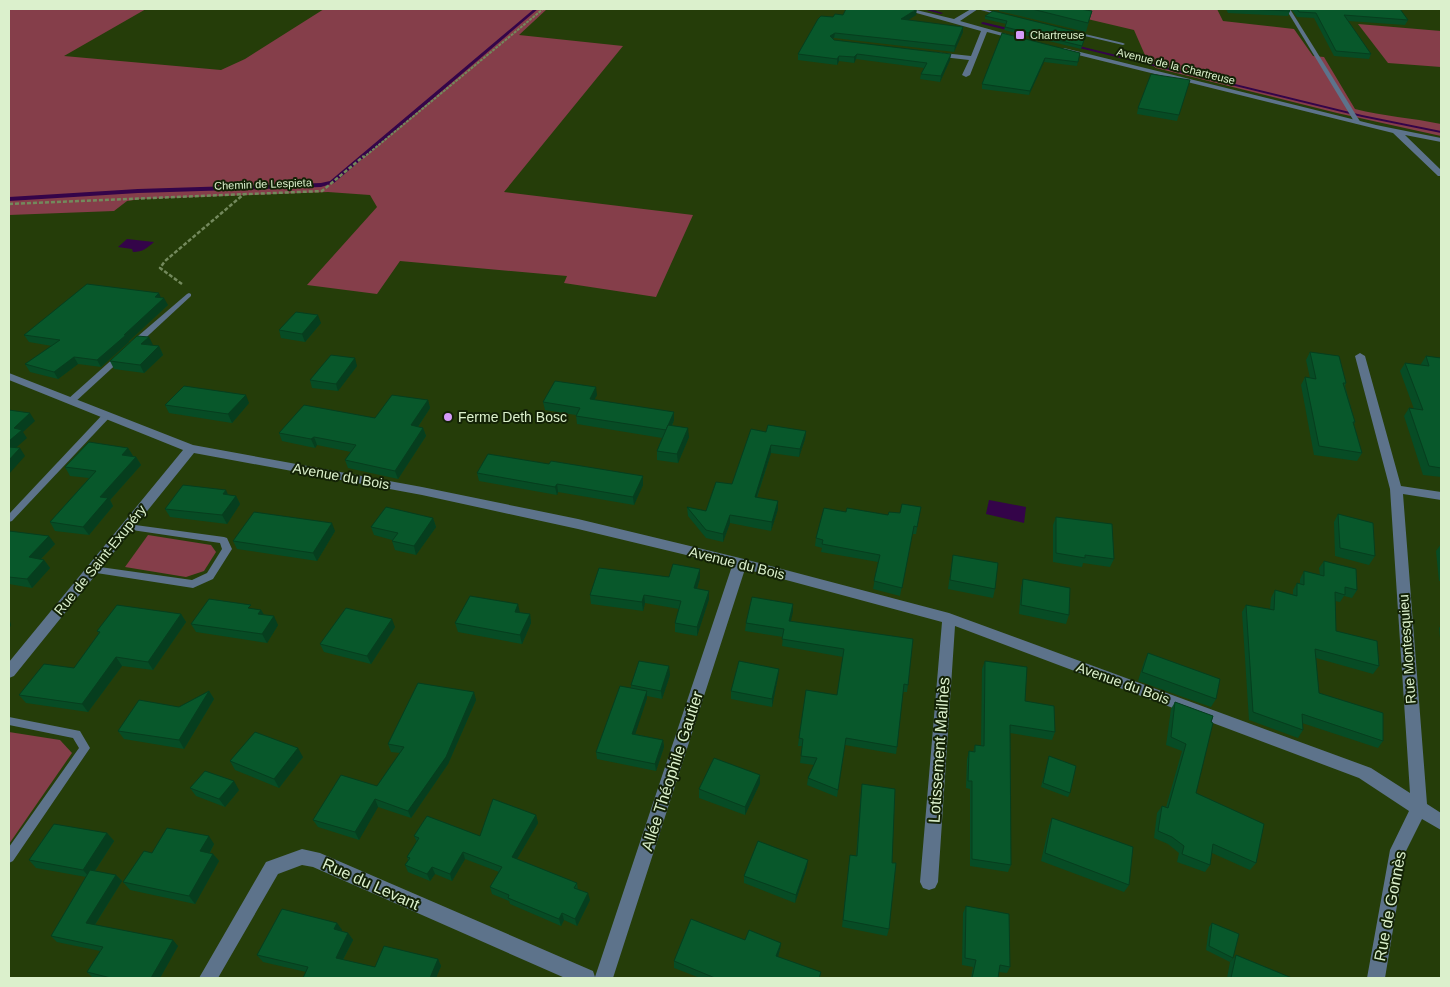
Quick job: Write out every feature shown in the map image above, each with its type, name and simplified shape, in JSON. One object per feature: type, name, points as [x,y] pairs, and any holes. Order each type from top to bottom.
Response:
[{"type":"street","points":[[906,9],[1023,39]]},
{"type":"street","points":[[954,22],[975,9]]},
{"type":"street","points":[[966,75],[985,30]]},
{"type":"street","name":"Avenue de la Chartreuse","points":[[1060,48],[1396,131],[1441,140]]},
{"type":"street","points":[[927,53],[973,58]]},
{"type":"street","points":[[1396,131],[1441,174]]},
{"type":"street","name":"Rue Montesquieu","points":[[1360,356],[1396,489],[1418,808]]},
{"type":"street","name":"Avenue du Bois","points":[[9,377],[192,449],[429,493],[578,524],[740,563],[949,618],[1365,773],[1441,822]]},
{"type":"street","name":"Rue de Saint-Exupéry","points":[[9,672],[192,449]]},
{"type":"street","points":[[1396,489],[1441,496]]},
{"type":"street","name":"Allée Théophile Gautier","points":[[604,978],[740,563]]},
{"type":"street","name":"Lotissement Mailhès","points":[[929,882],[949,618]]},
{"type":"street","name":"Rue de Gonnès","points":[[1376,978],[1398,850],[1418,808]]},
{"type":"street","name":"Rue du Levant","points":[[208,978],[272,868],[302,857],[314,860],[586,978]]},
{"type":"lane","points":[[979,9],[1008,16]]},
{"type":"lane","points":[[1288,9],[1356,120]]},
{"type":"lane","points":[[1066,30],[1123,44]]},
{"type":"lane","points":[[130,348],[189,295]]},
{"type":"lane","points":[[71,401],[122,355]]},
{"type":"lane","points":[[9,520],[107,415]]},
{"type":"lane","points":[[92,570],[193,584],[210,576],[227,550],[224,540],[128,527]]},
{"type":"lane","points":[[9,721],[76,734],[85,748],[9,857]]},
{"type":"path","name":"Chemin de Lespieta","points":[[9,204],[322,191],[543,9]]},
{"type":"path","points":[[189,295],[191,290],[160,268],[165,261],[244,194]]},
{"type":"shaded area","points":[[9,9],[146,9],[64,56],[221,70],[245,59],[324,9],[547,9],[519,35],[623,46],[504,192],[693,215],[656,297],[564,283],[567,276],[400,261],[377,294],[307,285],[377,207],[370,195],[328,192],[141,199],[127,201],[114,211],[9,215]]},
{"type":"shaded area","points":[[1045,9],[1217,9],[1223,21],[1294,29],[1313,56],[1324,57],[1355,109],[1441,124],[1441,136],[1337,113],[1156,68],[1148,62],[1134,30]]},
{"type":"shaded area","points":[[1358,24],[1441,31],[1441,67],[1388,63]]},
{"type":"shaded area","points":[[127,239],[154,242],[147,248],[133,252],[132,249],[118,247]]},
{"type":"shaded area","points":[[989,500],[1026,507],[1024,523],[986,514]]},
{"type":"shaded area","points":[[148,535],[211,545],[216,552],[204,571],[186,577],[125,567]]},
{"type":"shaded area","points":[[9,732],[60,740],[72,753],[9,844]]},
{"type":"building","points":[[846,9],[917,9],[901,19],[963,27],[955,46],[835,33],[830,36],[834,40],[951,54],[941,76],[921,74],[927,63],[857,54],[854,57],[839,56],[837,59],[798,54],[821,16],[833,17],[835,14],[843,15]]},
{"type":"building","points":[[1032,9],[1080,9],[1092,11],[1088,23]]},
{"type":"building","points":[[1246,9],[1289,9],[1290,11]]},
{"type":"building","points":[[1297,9],[1400,9],[1408,20],[1344,15],[1371,54],[1336,51],[1316,13],[1299,12]]},
{"type":"building","points":[[993,11],[1086,34],[1082,46],[1005,27],[1007,21],[985,16]]},
{"type":"building","points":[[1002,33],[1080,53],[1078,62],[1045,58],[1030,91],[982,84]]},
{"type":"building","points":[[1151,74],[1190,80],[1179,115],[1138,108]]},
{"type":"building","points":[[87,284],[159,293],[155,297],[164,298],[97,360],[74,357],[54,372],[25,364],[60,340],[24,335]]},
{"type":"building","points":[[296,312],[318,315],[302,334],[279,330]]},
{"type":"building","points":[[137,336],[149,337],[141,344],[159,346],[140,365],[110,361]]},
{"type":"building","points":[[1310,352],[1339,356],[1346,383],[1343,383],[1362,453],[1319,446],[1305,377],[1316,379]]},
{"type":"building","points":[[331,355],[355,358],[336,384],[310,380]]},
{"type":"building","points":[[1426,356],[1441,358],[1441,468],[1429,466],[1409,408],[1423,410],[1405,363],[1429,366]]},
{"type":"building","points":[[555,381],[596,387],[590,399],[674,412],[666,430],[576,416],[580,408],[543,402]]},
{"type":"building","points":[[184,386],[246,395],[228,414],[165,405]]},
{"type":"building","points":[[392,395],[428,400],[411,425],[423,428],[395,471],[345,460],[356,445],[279,433],[304,405],[375,418]]},
{"type":"building","points":[[9,410],[30,413],[14,428],[22,430],[9,441]]},
{"type":"building","points":[[668,425],[688,428],[677,454],[657,451]]},
{"type":"building","points":[[768,425],[806,431],[800,449],[771,445],[755,497],[778,501],[772,522],[730,515],[723,534],[706,530],[687,507],[706,511],[716,482],[732,484],[751,429],[766,432]]},
{"type":"building","points":[[89,442],[128,448],[122,455],[136,457],[100,497],[108,498],[83,527],[50,522],[96,471],[65,467]]},
{"type":"building","points":[[9,447],[20,448],[9,460]]},
{"type":"building","points":[[488,454],[549,464],[551,461],[643,476],[633,497],[557,484],[555,487],[477,473]]},
{"type":"building","points":[[183,485],[226,490],[223,494],[236,496],[222,515],[165,509]]},
{"type":"building","points":[[902,504],[921,507],[917,527],[914,526],[902,588],[874,581],[880,555],[822,544],[823,540],[816,538],[824,508],[846,512],[847,508],[888,515],[889,512],[900,513]]},
{"type":"building","points":[[386,507],[433,518],[414,546],[392,541],[398,533],[371,527]]},
{"type":"building","points":[[254,512],[332,523],[313,553],[233,541]]},
{"type":"building","points":[[1338,514],[1373,523],[1375,556],[1340,548]]},
{"type":"building","points":[[1056,517],[1112,524],[1114,559],[1085,555],[1085,558],[1056,553]]},
{"type":"building","points":[[9,531],[49,536],[29,557],[44,560],[27,579],[9,577]]},
{"type":"building","points":[[953,555],[998,563],[995,589],[950,580]]},
{"type":"building","points":[[1324,561],[1356,569],[1357,590],[1345,587],[1345,595],[1335,592],[1336,631],[1377,641],[1379,666],[1315,649],[1319,693],[1383,713],[1383,741],[1302,714],[1303,730],[1253,712],[1246,605],[1274,610],[1275,590],[1297,596],[1297,583],[1304,585],[1304,571],[1324,576]]},
{"type":"building","points":[[673,564],[700,569],[694,588],[709,591],[697,627],[675,623],[681,601],[644,595],[642,602],[590,595],[599,568],[669,577]]},
{"type":"building","points":[[1023,579],[1070,588],[1069,615],[1021,605]]},
{"type":"building","points":[[470,596],[518,604],[515,612],[530,614],[520,635],[455,623]]},
{"type":"building","points":[[752,597],[793,604],[789,621],[913,639],[908,685],[904,684],[897,747],[846,738],[838,790],[808,778],[817,758],[801,756],[803,739],[799,738],[806,690],[837,695],[844,649],[782,639],[784,629],[746,623]]},
{"type":"building","points":[[209,599],[251,605],[248,608],[261,610],[258,614],[274,616],[262,634],[191,624]]},
{"type":"building","points":[[117,605],[181,614],[148,662],[116,657],[82,704],[19,695],[44,664],[74,668],[100,632],[97,631]]},
{"type":"building","points":[[346,608],[392,619],[367,656],[320,644]]},
{"type":"building","points":[[1148,653],[1220,679],[1216,699],[1142,672]]},
{"type":"building","points":[[639,661],[669,666],[661,691],[631,685]]},
{"type":"building","points":[[739,661],[779,669],[772,699],[731,691]]},
{"type":"building","points":[[985,661],[1027,667],[1025,701],[1054,706],[1055,732],[1010,725],[1011,865],[972,859],[972,781],[968,781],[969,751],[975,752],[975,745],[984,746]]},
{"type":"building","points":[[418,683],[474,692],[446,757],[408,811],[375,799],[355,832],[313,820],[341,775],[377,786],[404,747],[388,744]]},
{"type":"building","points":[[620,686],[647,691],[632,734],[663,740],[655,764],[596,752]]},
{"type":"building","points":[[209,691],[179,740],[118,731],[139,700],[179,707]]},
{"type":"building","points":[[1175,702],[1213,716],[1211,722],[1213,723],[1196,793],[1264,824],[1256,863],[1213,844],[1210,865],[1182,854],[1184,846],[1172,837],[1158,831],[1162,806],[1168,808],[1186,744],[1171,737]]},
{"type":"building","points":[[255,732],[298,748],[274,779],[230,761]]},
{"type":"building","points":[[1049,756],[1076,766],[1070,793],[1043,783]]},
{"type":"building","points":[[714,758],[760,775],[745,807],[699,789]]},
{"type":"building","points":[[205,771],[234,781],[219,799],[190,788]]},
{"type":"building","points":[[862,784],[895,789],[892,863],[896,863],[889,929],[843,920],[850,855],[857,856]]},
{"type":"building","points":[[493,799],[536,815],[512,857],[577,883],[574,888],[588,893],[575,919],[562,913],[559,919],[508,898],[509,895],[490,887],[502,867],[463,852],[450,874],[432,867],[427,874],[405,865],[410,858],[407,857],[419,838],[414,836],[427,816],[480,836]]},
{"type":"building","points":[[1052,818],[1133,847],[1129,885],[1045,853]]},
{"type":"building","points":[[54,824],[107,833],[83,870],[29,860]]},
{"type":"building","points":[[167,828],[209,836],[200,851],[213,854],[189,896],[123,882],[144,851],[152,853]]},
{"type":"building","points":[[758,841],[808,860],[796,895],[744,876]]},
{"type":"building","points":[[90,870],[116,875],[86,923],[173,940],[151,978],[111,978],[87,972],[103,947],[51,936]]},
{"type":"building","points":[[966,906],[1009,914],[1010,967],[1000,965],[998,978],[972,978],[976,960],[965,958]]},
{"type":"building","points":[[282,909],[337,923],[334,929],[348,933],[336,958],[375,967],[384,946],[438,959],[430,978],[303,978],[308,967],[257,955]]},
{"type":"building","points":[[691,919],[745,940],[749,930],[781,943],[776,956],[821,972],[819,978],[715,978],[674,961]]},
{"type":"building","points":[[1212,923],[1239,934],[1233,958],[1209,946]]},
{"type":"building","points":[[1236,955],[1292,978],[1231,978]]},
{"type":"waterway","points":[[9,199],[138,191],[321,185],[332,182],[536,9]]},
{"type":"waterway","points":[[925,9],[941,13]]},
{"type":"waterway","points":[[983,23],[1015,31]]},
{"type":"waterway","points":[[1072,45],[1362,116],[1441,132]]},
{"type":"place","name":"Chartreuse","points":[[1020,35]]},
{"type":"place","name":"Ferme Deth Bosc","points":[[448,417]]}]
